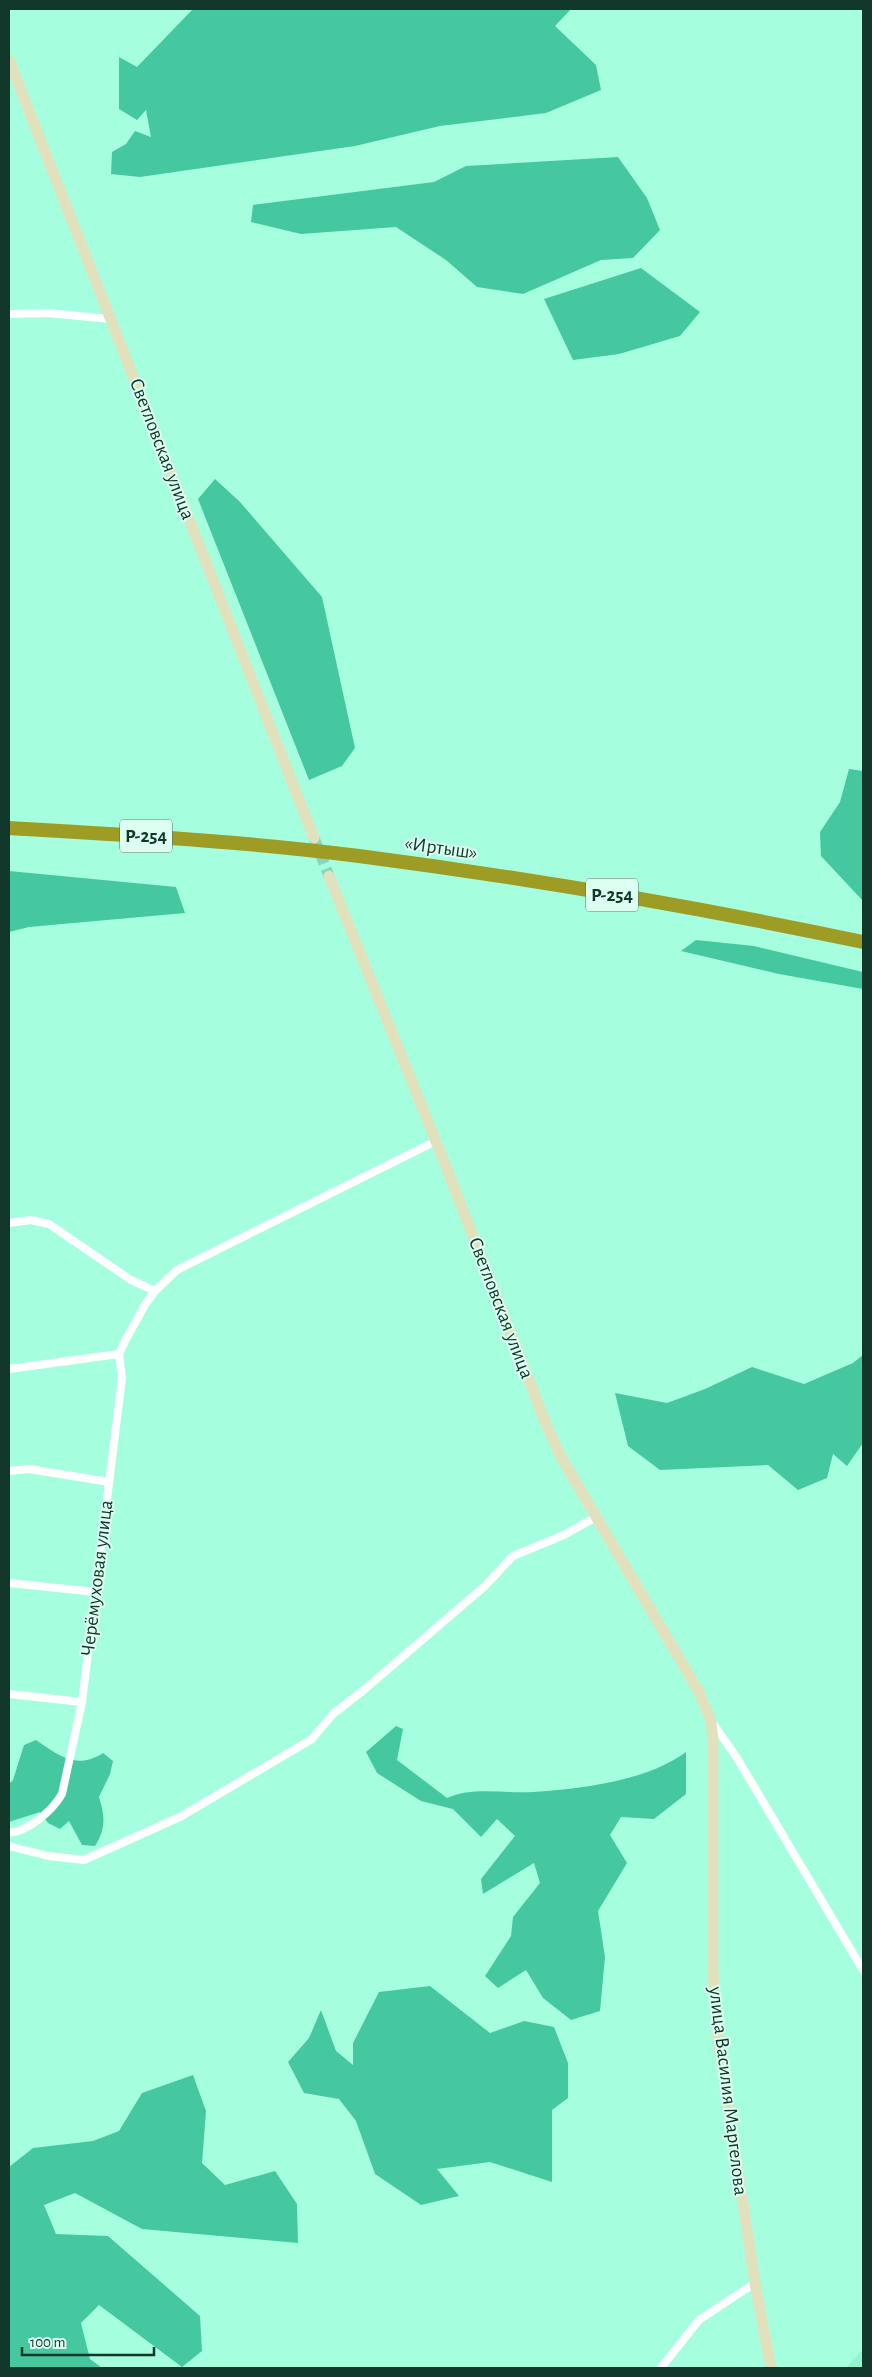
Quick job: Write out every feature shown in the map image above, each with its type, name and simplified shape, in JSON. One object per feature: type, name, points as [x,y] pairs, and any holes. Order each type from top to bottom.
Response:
[{"type":"highway","name":"«Иртыш»","points":[[9,828],[283,848],[358,856],[549,884],[770,922],[863,942]]},
{"type":"street","name":"Светловская улица","points":[[9,60],[314,838]]},
{"type":"street","points":[[9,314],[48,313],[110,318]]},
{"type":"street","name":"Светловская улица","points":[[329,876],[436,1142],[546,1424],[561,1457],[699,1692],[711,1721]]},
{"type":"street","points":[[9,1369],[119,1354],[136,1320],[155,1291],[177,1270],[436,1142]]},
{"type":"street","points":[[9,1223],[31,1220],[49,1224],[131,1280],[155,1291]]},
{"type":"street","name":"Черёмуховая улица","points":[[9,1833],[26,1829],[58,1800],[64,1786],[68,1760],[82,1702],[122,1378],[119,1354]]},
{"type":"street","points":[[9,1471],[29,1470],[109,1482]]},
{"type":"street","points":[[9,1846],[48,1856],[84,1860],[180,1817],[312,1739],[333,1714],[365,1689],[473,1596],[513,1556],[564,1535],[596,1517]]},
{"type":"street","points":[[9,1583],[96,1592]]},
{"type":"street","points":[[9,1694],[82,1702]]},
{"type":"street","points":[[711,1721],[737,1758],[863,1970]]},
{"type":"street","name":"улица Василия Маргелова","points":[[711,1721],[713,1746],[714,1972],[718,2038],[754,2283],[771,2368]]},
{"type":"street","points":[[661,2368],[699,2320],[754,2283]]},
{"type":"shaded area","points":[[193,9],[571,9],[555,26],[596,65],[601,90],[546,113],[440,126],[355,146],[140,177],[111,174],[112,152],[126,144],[135,131],[151,137],[146,110],[137,120],[119,109],[119,57],[137,67]]},
{"type":"shaded area","points":[[618,157],[647,198],[660,230],[633,258],[601,260],[523,294],[477,287],[446,260],[396,227],[301,234],[251,222],[253,205],[434,182],[466,166]]},
{"type":"shaded area","points":[[641,268],[700,312],[680,336],[619,354],[573,360],[544,299]]},
{"type":"shaded area","points":[[215,479],[240,502],[322,597],[355,748],[342,766],[309,780],[198,499]]},
{"type":"shaded area","points":[[849,769],[863,771],[863,901],[821,856],[820,832],[840,802]]},
{"type":"shaded area","points":[[9,871],[176,887],[185,913],[29,927],[9,932]]},
{"type":"shaded area","points":[[696,940],[754,946],[863,972],[863,989],[779,974],[681,951]]},
{"type":"shaded area","points":[[863,1355],[863,1443],[847,1466],[833,1454],[827,1478],[798,1490],[768,1465],[660,1470],[628,1446],[615,1393],[667,1403],[705,1389],[752,1367],[804,1384],[853,1363]]},
{"type":"shaded area","points":[[396,1726],[403,1729],[397,1760],[447,1798],[467,1792],[533,1792],[572,1789],[613,1782],[652,1770],[686,1752],[686,1794],[654,1819],[621,1817],[610,1835],[627,1863],[598,1911],[605,1957],[600,2011],[571,2020],[543,1998],[526,1970],[498,1988],[485,1976],[511,1936],[513,1917],[540,1883],[534,1863],[483,1894],[481,1879],[515,1836],[497,1819],[481,1837],[453,1809],[421,1801],[377,1773],[366,1752]]},
{"type":"shaded area","points":[[36,1740],[60,1756],[68,1759],[76,1761],[85,1760],[103,1753],[113,1761],[110,1774],[99,1797],[103,1828],[95,1846],[82,1845],[69,1821],[60,1829],[48,1823],[40,1812],[9,1822],[9,1784],[13,1780],[24,1745]]},
{"type":"shaded area","points":[[430,1986],[490,2033],[524,2021],[554,2027],[568,2063],[568,2098],[552,2110],[552,2182],[490,2162],[437,2169],[459,2196],[421,2205],[375,2174],[356,2121],[339,2099],[304,2093],[288,2062],[309,2038],[321,2010],[336,2051],[353,2065],[353,2043],[379,1992]]},
{"type":"shaded area","points":[[193,2075],[206,2111],[202,2163],[225,2185],[275,2171],[297,2204],[298,2243],[142,2229],[75,2193],[44,2205],[56,2234],[108,2236],[200,2316],[202,2351],[182,2367],[99,2305],[81,2323],[90,2359],[102,2368],[9,2368],[9,2167],[33,2148],[93,2141],[119,2131],[142,2093]]},
{"type":"shaded area","points":[[863,2349],[863,2368],[846,2368]]},
{"type":"tunnel","points":[[314,838],[329,876]]}]
